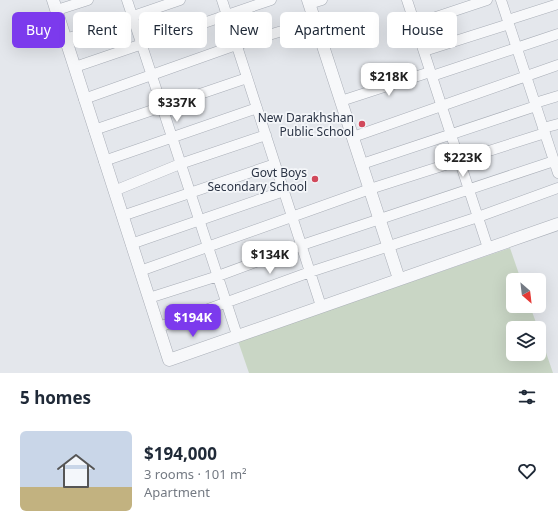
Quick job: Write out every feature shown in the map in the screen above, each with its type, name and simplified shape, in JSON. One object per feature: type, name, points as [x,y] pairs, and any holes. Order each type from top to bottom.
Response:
[{"type":"street","points":[[88,0],[55,5],[169,360],[558,224]]},
{"type":"street","points":[[127,0],[139,38]]},
{"type":"street","points":[[66,39],[180,0]]},
{"type":"street","points":[[222,0],[226,12]]},
{"type":"street","points":[[238,12],[272,0]]},
{"type":"street","points":[[312,12],[309,2],[322,0]]},
{"type":"street","points":[[407,0],[411,12]]},
{"type":"street","points":[[451,12],[487,0]]},
{"type":"street","points":[[501,0],[544,131],[555,158],[558,174]]},
{"type":"street","points":[[424,51],[558,4]]},
{"type":"street","points":[[341,101],[517,49],[558,34]]},
{"type":"street","points":[[75,67],[139,45]]},
{"type":"street","points":[[142,48],[237,335]]},
{"type":"street","points":[[84,98],[225,48]]},
{"type":"street","points":[[237,48],[321,306]]},
{"type":"street","points":[[324,48],[399,279]]},
{"type":"street","points":[[423,48],[488,248]]},
{"type":"street","points":[[353,137],[558,65]]},
{"type":"street","points":[[94,130],[247,78]]},
{"type":"street","points":[[362,164],[451,135],[558,96]]},
{"type":"street","points":[[104,161],[257,108]]},
{"type":"street","points":[[140,271],[293,218],[370,189],[460,161],[544,131],[558,124]]},
{"type":"street","points":[[114,191],[180,164],[266,135]]},
{"type":"street","points":[[149,298],[218,276],[302,245],[555,158]]},
{"type":"street","points":[[122,216],[275,164]]},
{"type":"street","points":[[159,328],[310,272],[478,217],[558,188]]},
{"type":"street","points":[[131,244],[284,191]]},
{"type":"green space","points":[[510,248],[519,273],[506,273],[506,313],[533,313],[535,321],[506,321],[506,361],[546,361],[546,352],[553,373],[249,373],[238,341]]},
{"type":"place","name":"New Darakhshan Public School","points":[[362,124]]},
{"type":"place","name":"Govt Boys Secondary School","points":[[315,179]]}]
